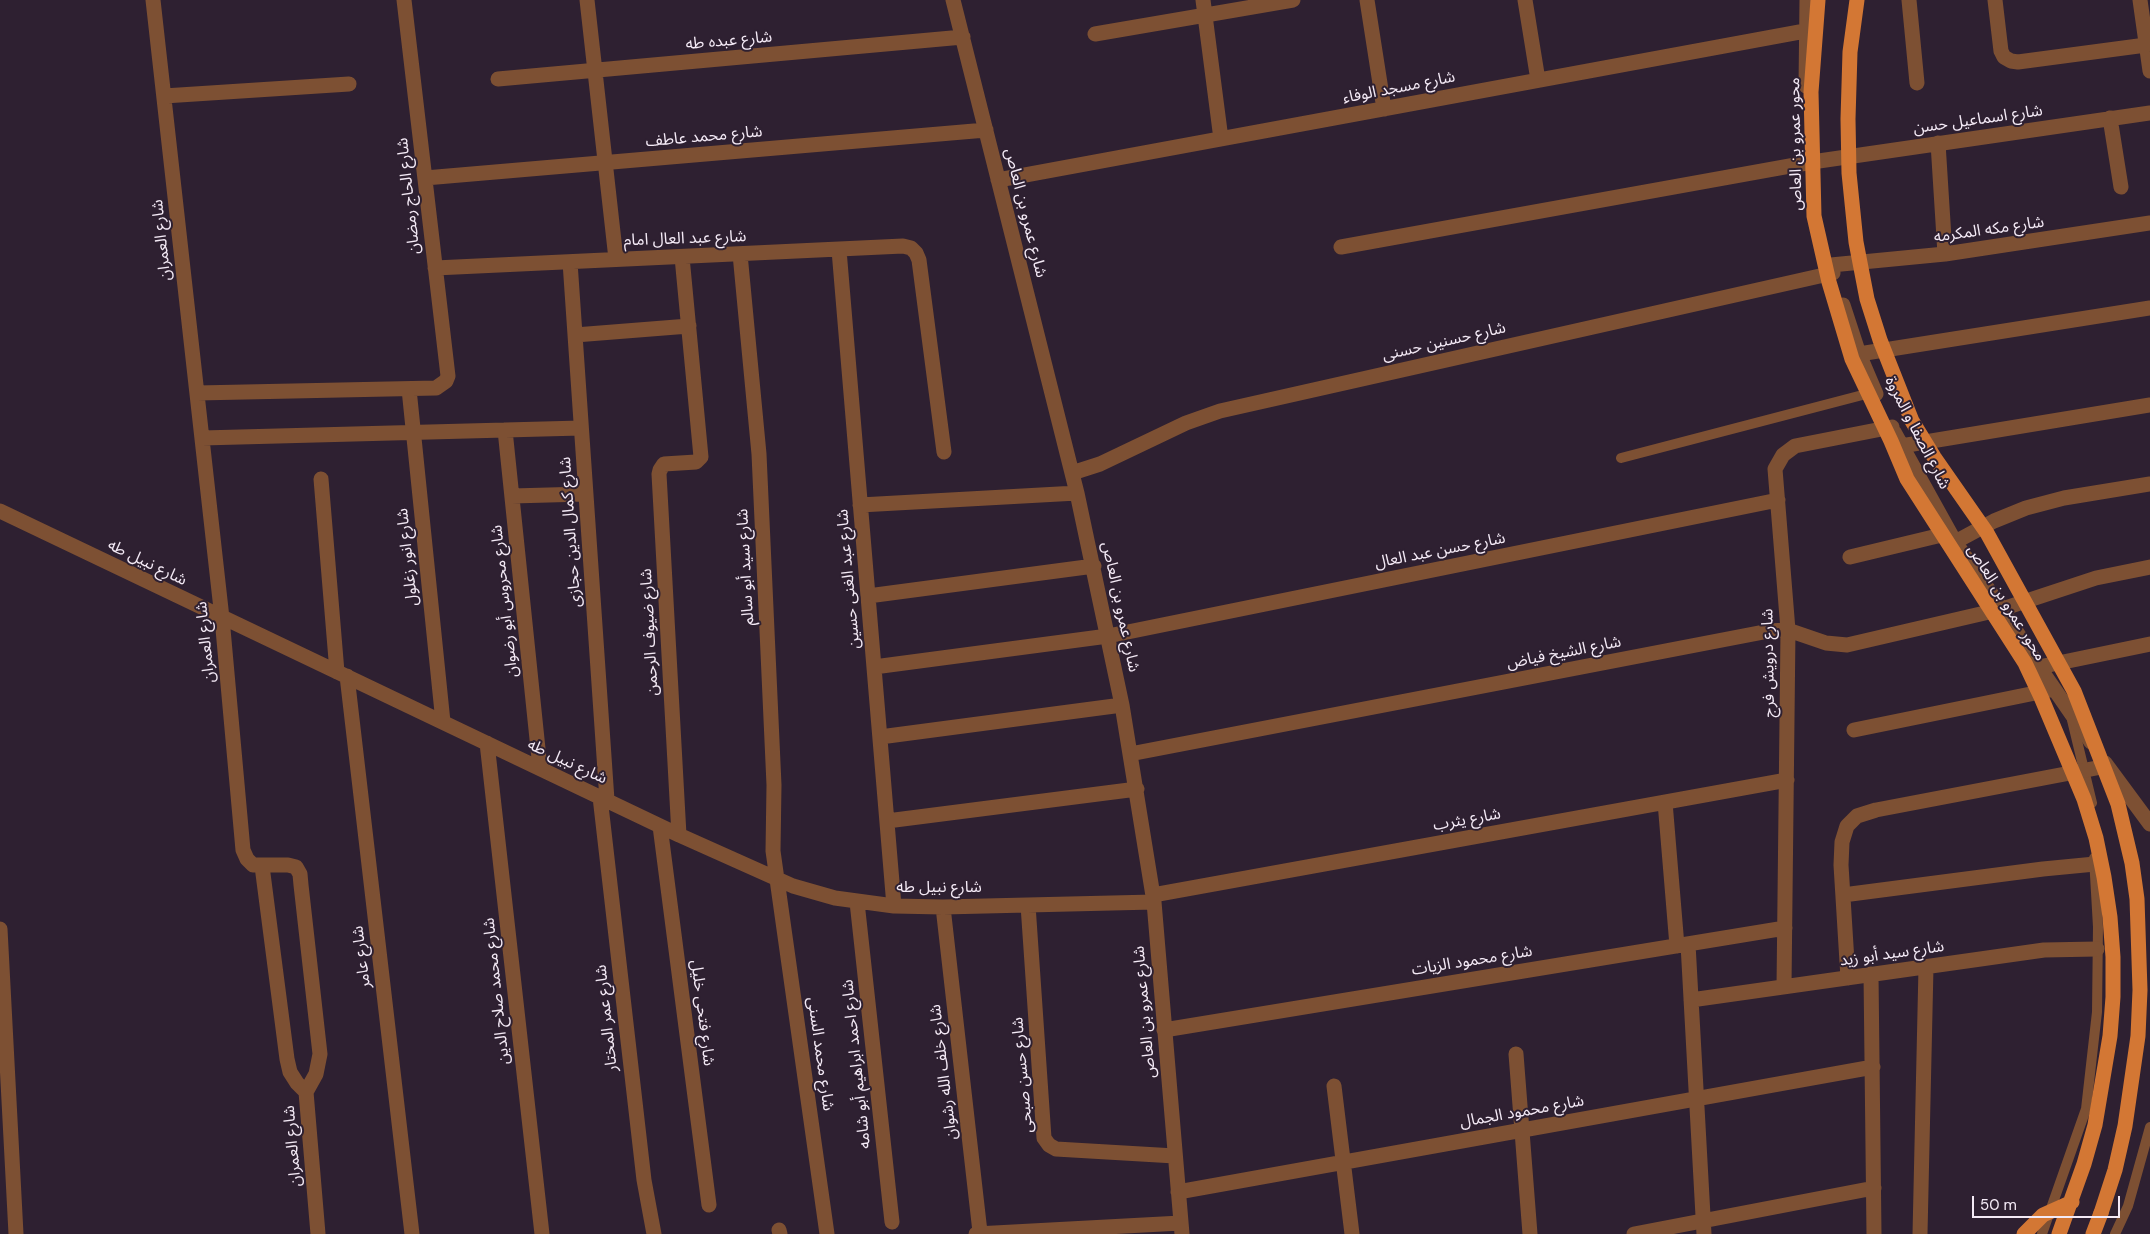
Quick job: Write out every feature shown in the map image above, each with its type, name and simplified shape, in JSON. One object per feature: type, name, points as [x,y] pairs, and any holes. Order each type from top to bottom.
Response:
[{"type":"main road","name":"محور عمرو بن العاص","points":[[1818,0],[1811,92],[1814,216],[1829,282],[1852,358],[1907,479],[2025,663],[2084,800],[2096,838],[2104,877],[2113,956],[2114,997],[2110,1036],[2095,1125],[2072,1202],[2059,1234]]},
{"type":"main road","name":"محور عمرو بن العاص","points":[[1857,0],[1850,52],[1849,173],[1856,242],[1867,298],[1880,340],[1912,421],[1934,457],[1987,533],[2074,691],[2108,775],[2126,833],[2136,899],[2140,990],[2138,1036],[2125,1126],[2115,1170],[2093,1234]]},
{"type":"main road","points":[[2024,1234],[2044,1215],[2072,1202]]},
{"type":"main road","points":[[2101,1213],[2104,1234]]},
{"type":"street","name":"شارع العمران","points":[[153,0],[222,618],[243,850],[247,859],[253,865],[288,865],[296,867],[300,874],[320,1054],[316,1074],[306,1092],[318,1234]]},
{"type":"street","name":"شارع الحاج رمضان","points":[[404,0],[448,376],[442,386],[409,389]]},
{"type":"street","points":[[587,0],[616,259]]},
{"type":"street","name":"شارع عمرو بن العاص","points":[[953,0],[1077,493],[1122,705],[1137,789],[1153,899],[1182,1229]]},
{"type":"street","points":[[1095,34],[1204,8],[1293,0]]},
{"type":"street","points":[[1367,0],[1384,109]]},
{"type":"street","points":[[1525,0],[1538,80]]},
{"type":"street","name":"شارع الصفا و المروة","points":[[1807,0],[1805,76],[1812,162],[1821,219],[1832,269],[1859,354],[1901,446],[1952,538],[2107,766],[2148,821]]},
{"type":"street","points":[[1908,0],[1917,83]]},
{"type":"street","points":[[1995,0],[2001,50],[2004,57],[2018,62],[2146,45]]},
{"type":"street","points":[[2140,0],[2150,71]]},
{"type":"street","points":[[1204,8],[1221,139]]},
{"type":"street","name":"شارع مسجد الوفاء","points":[[998,180],[1805,31]]},
{"type":"street","name":"شارع عبده طه","points":[[498,80],[963,37]]},
{"type":"street","points":[[164,96],[349,84]]},
{"type":"street","name":"شارع اسماعيل حسن","points":[[1342,247],[1812,162],[2150,112]]},
{"type":"street","points":[[2110,118],[2122,187]]},
{"type":"street","name":"شارع محمد عاطف","points":[[425,178],[986,130]]},
{"type":"street","points":[[1938,143],[1945,254]]},
{"type":"street","name":"شارع مكه المكرمه","points":[[1832,269],[2150,223]]},
{"type":"street","name":"شارع عبد العال امام","points":[[435,268],[903,246],[911,248],[919,260],[944,452]]},
{"type":"street","name":"شارع عبد الغنى حسين","points":[[839,250],[894,906]]},
{"type":"street","name":"شارع سيد أبو سالم","points":[[740,254],[759,454],[774,785],[773,851],[778,878]]},
{"type":"street","points":[[575,335],[688,326],[682,257]]},
{"type":"street","name":"شارع كمال الدين حجازى","points":[[570,262],[604,799]]},
{"type":"street","name":"شارع حسنين حسنى","points":[[1072,473],[1127,453],[1186,423],[1220,411],[1832,269]]},
{"type":"street","points":[[1859,354],[2150,308]]},
{"type":"street","name":"شارع ضيوف الرحمن","points":[[679,835],[659,474],[664,464],[696,462],[701,454],[688,326]]},
{"type":"street","points":[[197,394],[409,389]]},
{"type":"street","name":"شارع انور زغلول","points":[[409,389],[443,722]]},
{"type":"street","points":[[1901,446],[2150,405]]},
{"type":"street","name":"شارع درويش فرج","points":[[1784,987],[1788,630],[1775,470],[1778,462],[1788,450],[1795,446],[1892,427]]},
{"type":"street","points":[[202,438],[581,428]]},
{"type":"street","name":"شارع محروس أبو رضوان","points":[[505,430],[540,768]]},
{"type":"street","name":"شارع عامر","points":[[321,479],[342,674],[412,1234]]},
{"type":"street","points":[[1850,557],[1952,538],[2026,508],[2064,498],[2150,484]]},
{"type":"street","points":[[860,505],[1077,493]]},
{"type":"street","points":[[512,496],[585,494]]},
{"type":"street","name":"شارع حسن عبد العال","points":[[874,667],[1108,636],[1778,500]]},
{"type":"street","name":"شارع نبيل طه","points":[[0,511],[679,835],[814,893],[857,902],[894,906],[943,907],[1153,899]]},
{"type":"street","points":[[868,596],[1094,566]]},
{"type":"street","name":"شارع الشيخ فياض","points":[[1130,754],[1769,631],[1788,630],[1826,643],[1847,645],[2002,609],[2096,578],[2150,567]]},
{"type":"street","points":[[2039,667],[2150,644]]},
{"type":"street","points":[[1854,730],[2054,689]]},
{"type":"street","points":[[880,737],[1122,705]]},
{"type":"street","name":"شارع محمد صلاح الدين","points":[[487,743],[542,1234]]},
{"type":"street","points":[[1848,978],[1842,842],[1848,826],[1857,816],[1876,810],[2107,766]]},
{"type":"street","name":"شارع يثرب","points":[[1153,899],[1787,780]]},
{"type":"street","points":[[887,821],[1137,789]]},
{"type":"street","name":"شارع عمر المختار","points":[[604,799],[644,1180],[654,1234]]},
{"type":"street","points":[[1665,802],[1691,1000],[1704,1227]]},
{"type":"street","name":"شارع فتحى خليل","points":[[660,826],[709,1205]]},
{"type":"street","points":[[1843,895],[2095,864]]},
{"type":"street","points":[[262,866],[287,1059],[290,1072],[306,1092]]},
{"type":"street","name":"شارع محمد السنى","points":[[778,878],[827,1234]]},
{"type":"street","name":"شارع احمد ابراهيم أبو شامه","points":[[857,902],[892,1222]]},
{"type":"street","name":"شارع حسن صبحى","points":[[1028,905],[1044,1138],[1056,1149],[1175,1156]]},
{"type":"street","name":"شارع خلف الله رشوان","points":[[943,907],[978,1233]]},
{"type":"street","name":"شارع محمود الزيات","points":[[1164,1030],[1785,928]]},
{"type":"street","points":[[0,929],[16,1234]]},
{"type":"street","name":"شارع سيد أبو زيد","points":[[1691,1000],[2044,950],[2097,949]]},
{"type":"street","points":[[1920,1234],[1926,967]]},
{"type":"street","points":[[1872,974],[1874,1234]]},
{"type":"street","points":[[1516,1054],[1530,1234]]},
{"type":"street","name":"شارع محمود الجمال","points":[[1178,1192],[1873,1067]]},
{"type":"street","points":[[1334,1086],[1352,1234]]},
{"type":"street","points":[[1634,1234],[1704,1227],[1874,1188]]},
{"type":"street","points":[[978,1233],[1182,1229]]},
{"type":"lane","points":[[1621,458],[1875,392]]},
{"type":"lane","points":[[2042,1234],[2086,1109],[2097,1012],[2095,864],[2092,804],[2070,712]]},
{"type":"lane","points":[[2148,821],[2150,835]]},
{"type":"lane","points":[[2115,1234],[2128,1206],[2150,1127]]}]
